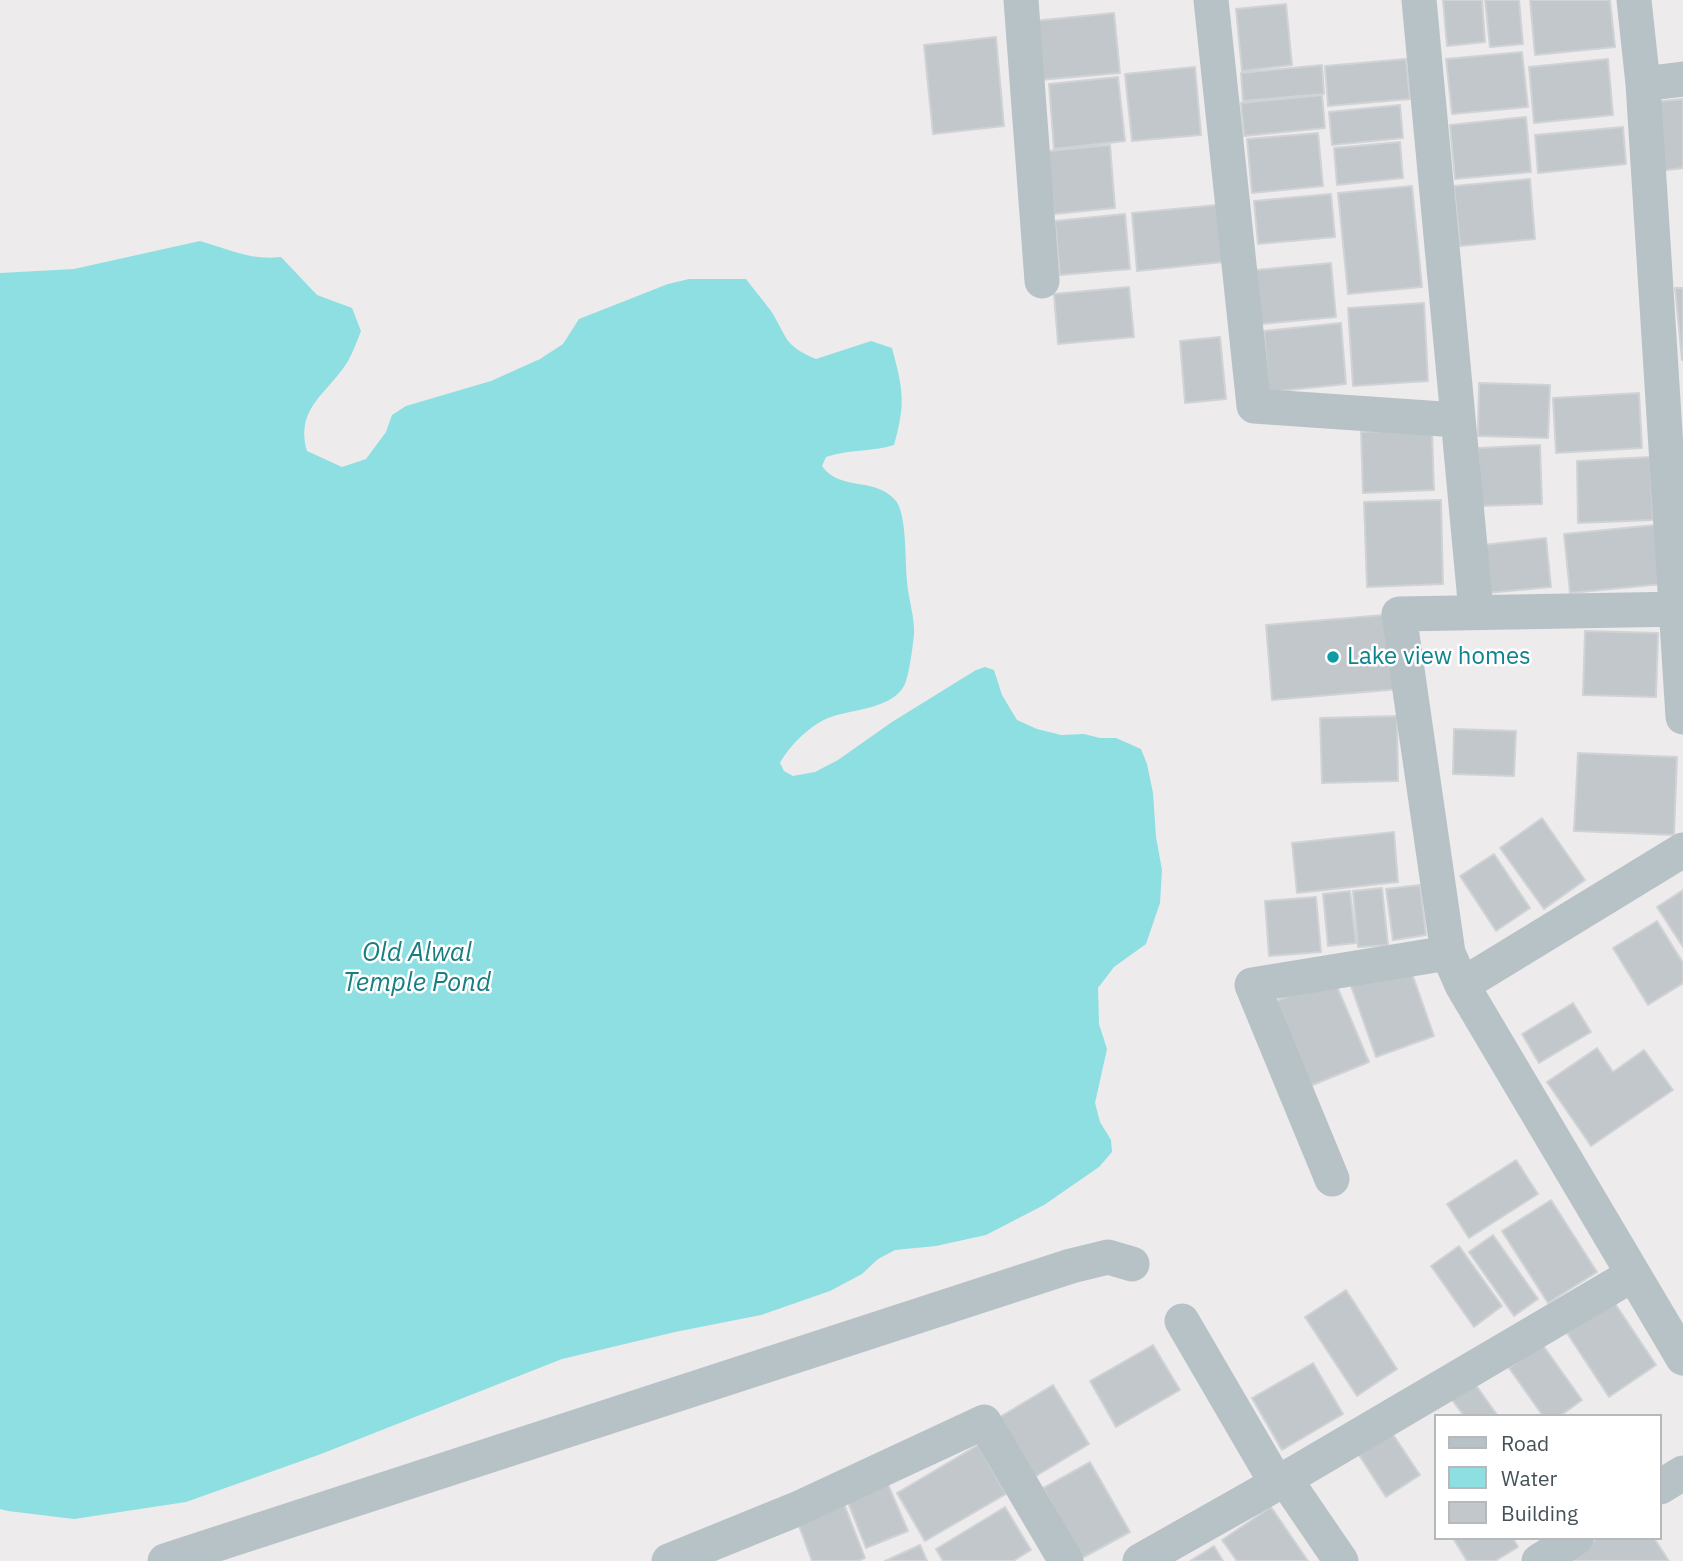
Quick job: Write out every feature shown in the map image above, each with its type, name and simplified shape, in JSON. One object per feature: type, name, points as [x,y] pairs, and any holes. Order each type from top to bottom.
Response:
[{"type":"street","points":[[1021,0],[1042,281]]},
{"type":"street","points":[[1211,0],[1254,406],[1457,420]]},
{"type":"street","points":[[1419,0],[1476,611]]},
{"type":"street","points":[[1634,0],[1668,263],[1683,717]]},
{"type":"street","points":[[1643,84],[1683,79]]},
{"type":"street","points":[[1679,609],[1399,614],[1448,953],[1462,985],[1683,1358]]},
{"type":"street","points":[[1462,985],[1683,850]]},
{"type":"street","points":[[1332,1180],[1252,985],[1448,953]]},
{"type":"street","points":[[165,1561],[1071,1266],[1108,1257],[1132,1264]]},
{"type":"street","points":[[1140,1561],[1632,1275]]},
{"type":"street","points":[[1182,1321],[1281,1481],[1341,1561]]},
{"type":"street","points":[[669,1561],[797,1509],[984,1422],[1066,1561]]},
{"type":"street","points":[[1662,1486],[1683,1473]]},
{"type":"street","points":[[1539,1561],[1573,1540]]},
{"type":"water","name":"Old Alwal Temple Pond","points":[[200,241],[250,256],[281,257],[317,295],[352,308],[361,331],[348,361],[309,412],[304,436],[307,451],[342,467],[366,459],[386,432],[392,415],[406,406],[491,381],[540,359],[563,344],[579,319],[668,284],[689,279],[746,279],[771,311],[792,345],[816,359],[871,341],[892,348],[902,396],[894,445],[835,454],[826,457],[822,466],[838,479],[888,493],[900,508],[914,628],[908,676],[898,694],[881,704],[831,717],[816,724],[796,742],[780,763],[784,771],[793,776],[815,772],[838,760],[892,722],[976,670],[985,667],[994,670],[1002,695],[1017,720],[1061,735],[1084,734],[1116,738],[1141,749],[1153,793],[1156,837],[1162,870],[1160,903],[1146,944],[1114,967],[1098,988],[1099,1024],[1107,1049],[1095,1103],[1100,1122],[1111,1140],[1112,1152],[1099,1167],[1044,1205],[986,1235],[936,1246],[895,1250],[878,1259],[862,1274],[830,1291],[761,1315],[562,1359],[321,1454],[186,1502],[74,1519],[0,1509],[0,273],[74,269]]},
{"type":"building","points":[[1443,0],[1482,0],[1485,42],[1447,46]]},
{"type":"building","points":[[1485,0],[1519,0],[1523,44],[1490,47]]},
{"type":"building","points":[[1530,0],[1610,0],[1615,47],[1535,55]]},
{"type":"building","points":[[1286,4],[1292,65],[1242,71],[1236,9]]},
{"type":"building","points":[[1114,13],[1120,73],[1039,80],[1033,21]]},
{"type":"building","points":[[996,37],[1004,126],[933,134],[924,45]]},
{"type":"building","points":[[1522,52],[1528,107],[1452,114],[1446,59]]},
{"type":"building","points":[[1406,59],[1410,99],[1328,106],[1325,66]]},
{"type":"building","points":[[1608,59],[1613,115],[1534,123],[1529,67]]},
{"type":"building","points":[[1322,65],[1324,94],[1243,101],[1241,73]]},
{"type":"building","points":[[1195,67],[1201,135],[1132,141],[1125,74]]},
{"type":"building","points":[[1118,77],[1125,141],[1054,149],[1049,84]]},
{"type":"building","points":[[1322,95],[1325,128],[1244,136],[1241,103]]},
{"type":"building","points":[[1683,99],[1683,168],[1659,171],[1653,102]]},
{"type":"building","points":[[1400,105],[1403,138],[1332,145],[1329,112]]},
{"type":"building","points":[[1526,117],[1531,172],[1455,179],[1450,125]]},
{"type":"building","points":[[1623,127],[1626,164],[1538,173],[1535,135]]},
{"type":"building","points":[[1318,133],[1323,186],[1252,193],[1247,139]]},
{"type":"building","points":[[1400,142],[1403,178],[1337,185],[1334,148]]},
{"type":"building","points":[[1110,145],[1115,208],[1054,214],[1048,151]]},
{"type":"building","points":[[1530,179],[1535,239],[1460,246],[1454,186]]},
{"type":"building","points":[[1412,186],[1422,287],[1348,294],[1338,193]]},
{"type":"building","points":[[1331,194],[1335,237],[1258,244],[1254,201]]},
{"type":"building","points":[[1217,205],[1223,262],[1137,271],[1132,213]]},
{"type":"building","points":[[1125,214],[1130,269],[1060,275],[1055,221]]},
{"type":"building","points":[[1331,263],[1336,317],[1261,324],[1256,270]]},
{"type":"building","points":[[1129,287],[1134,337],[1058,344],[1054,294]]},
{"type":"building","points":[[1675,288],[1683,288],[1683,360],[1682,360]]},
{"type":"building","points":[[1424,303],[1428,381],[1353,386],[1348,308]]},
{"type":"building","points":[[1341,323],[1346,384],[1269,392],[1264,331]]},
{"type":"building","points":[[1220,337],[1226,399],[1185,403],[1180,341]]},
{"type":"building","points":[[1479,383],[1550,385],[1548,438],[1478,436]]},
{"type":"building","points":[[1639,393],[1642,448],[1556,453],[1553,398]]},
{"type":"building","points":[[1432,429],[1434,490],[1363,493],[1361,432]]},
{"type":"building","points":[[1540,445],[1542,504],[1480,506],[1478,448]]},
{"type":"building","points":[[1650,457],[1653,520],[1578,523],[1577,461]]},
{"type":"building","points":[[1441,500],[1443,584],[1367,587],[1364,502]]},
{"type":"building","points":[[1656,525],[1662,584],[1570,593],[1564,534]]},
{"type":"building","points":[[1546,538],[1551,587],[1487,593],[1483,545]]},
{"type":"building","name":"Lake view homes","points":[[1395,614],[1400,689],[1272,700],[1266,625]]},
{"type":"building","points":[[1585,631],[1658,633],[1656,697],[1583,695]]},
{"type":"building","points":[[1397,716],[1398,781],[1322,783],[1320,718]]},
{"type":"building","points":[[1454,729],[1516,731],[1514,776],[1453,774]]},
{"type":"building","points":[[1578,753],[1677,757],[1674,835],[1574,831]]},
{"type":"building","points":[[1542,818],[1585,880],[1544,909],[1500,848]]},
{"type":"building","points":[[1394,832],[1398,882],[1297,893],[1292,843]]},
{"type":"building","points":[[1494,854],[1530,908],[1496,931],[1460,876]]},
{"type":"building","points":[[1420,885],[1426,935],[1393,940],[1386,889]]},
{"type":"building","points":[[1382,888],[1388,945],[1358,947],[1353,891]]},
{"type":"building","points":[[1683,890],[1683,947],[1657,907]]},
{"type":"building","points":[[1350,891],[1356,943],[1328,946],[1323,894]]},
{"type":"building","points":[[1316,897],[1321,952],[1269,956],[1265,901]]},
{"type":"building","points":[[1657,921],[1683,963],[1683,983],[1648,1005],[1613,948]]},
{"type":"building","points":[[1408,962],[1434,1036],[1376,1057],[1350,983]]},
{"type":"building","points":[[1333,977],[1369,1062],[1310,1086],[1274,1002]]},
{"type":"building","points":[[1573,1003],[1591,1032],[1539,1063],[1522,1034]]},
{"type":"building","points":[[1597,1048],[1613,1072],[1644,1050],[1673,1090],[1591,1146],[1547,1082]]},
{"type":"building","points":[[1516,1160],[1538,1194],[1469,1238],[1447,1204]]},
{"type":"building","points":[[1551,1200],[1597,1272],[1548,1303],[1502,1231]]},
{"type":"building","points":[[1493,1235],[1538,1299],[1514,1316],[1469,1252]]},
{"type":"building","points":[[1459,1246],[1502,1306],[1474,1327],[1431,1266]]},
{"type":"building","points":[[1346,1290],[1397,1369],[1357,1396],[1305,1317]]},
{"type":"building","points":[[1614,1302],[1656,1365],[1609,1397],[1567,1333]]},
{"type":"building","points":[[1542,1344],[1582,1400],[1563,1414],[1542,1414],[1509,1368]]},
{"type":"building","points":[[1153,1345],[1180,1390],[1116,1427],[1090,1381]]},
{"type":"building","points":[[1313,1363],[1343,1414],[1282,1450],[1252,1398]]},
{"type":"building","points":[[1475,1384],[1497,1414],[1462,1414],[1452,1400]]},
{"type":"building","points":[[1053,1385],[1089,1444],[1031,1479],[995,1420]]},
{"type":"building","points":[[1392,1433],[1420,1475],[1386,1497],[1359,1455]]},
{"type":"building","points":[[978,1445],[1006,1494],[925,1541],[897,1493]]},
{"type":"building","points":[[1090,1462],[1130,1532],[1082,1558],[1043,1488]]},
{"type":"building","points":[[886,1480],[908,1531],[866,1548],[845,1495]]},
{"type":"building","points":[[841,1496],[865,1558],[858,1561],[812,1561],[795,1515]]},
{"type":"building","points":[[1005,1507],[1031,1550],[1013,1561],[943,1561],[936,1549]]},
{"type":"building","points":[[1271,1507],[1308,1561],[1237,1561],[1222,1540]]},
{"type":"building","points":[[1454,1540],[1514,1540],[1518,1547],[1495,1561],[1467,1561]]},
{"type":"building","points":[[1595,1540],[1655,1540],[1669,1561],[1564,1561]]},
{"type":"building","points":[[920,1545],[927,1561],[885,1561]]},
{"type":"building","points":[[1214,1546],[1223,1561],[1190,1561]]},
{"type":"place","name":"Lake view homes","points":[[1333,657]]}]
